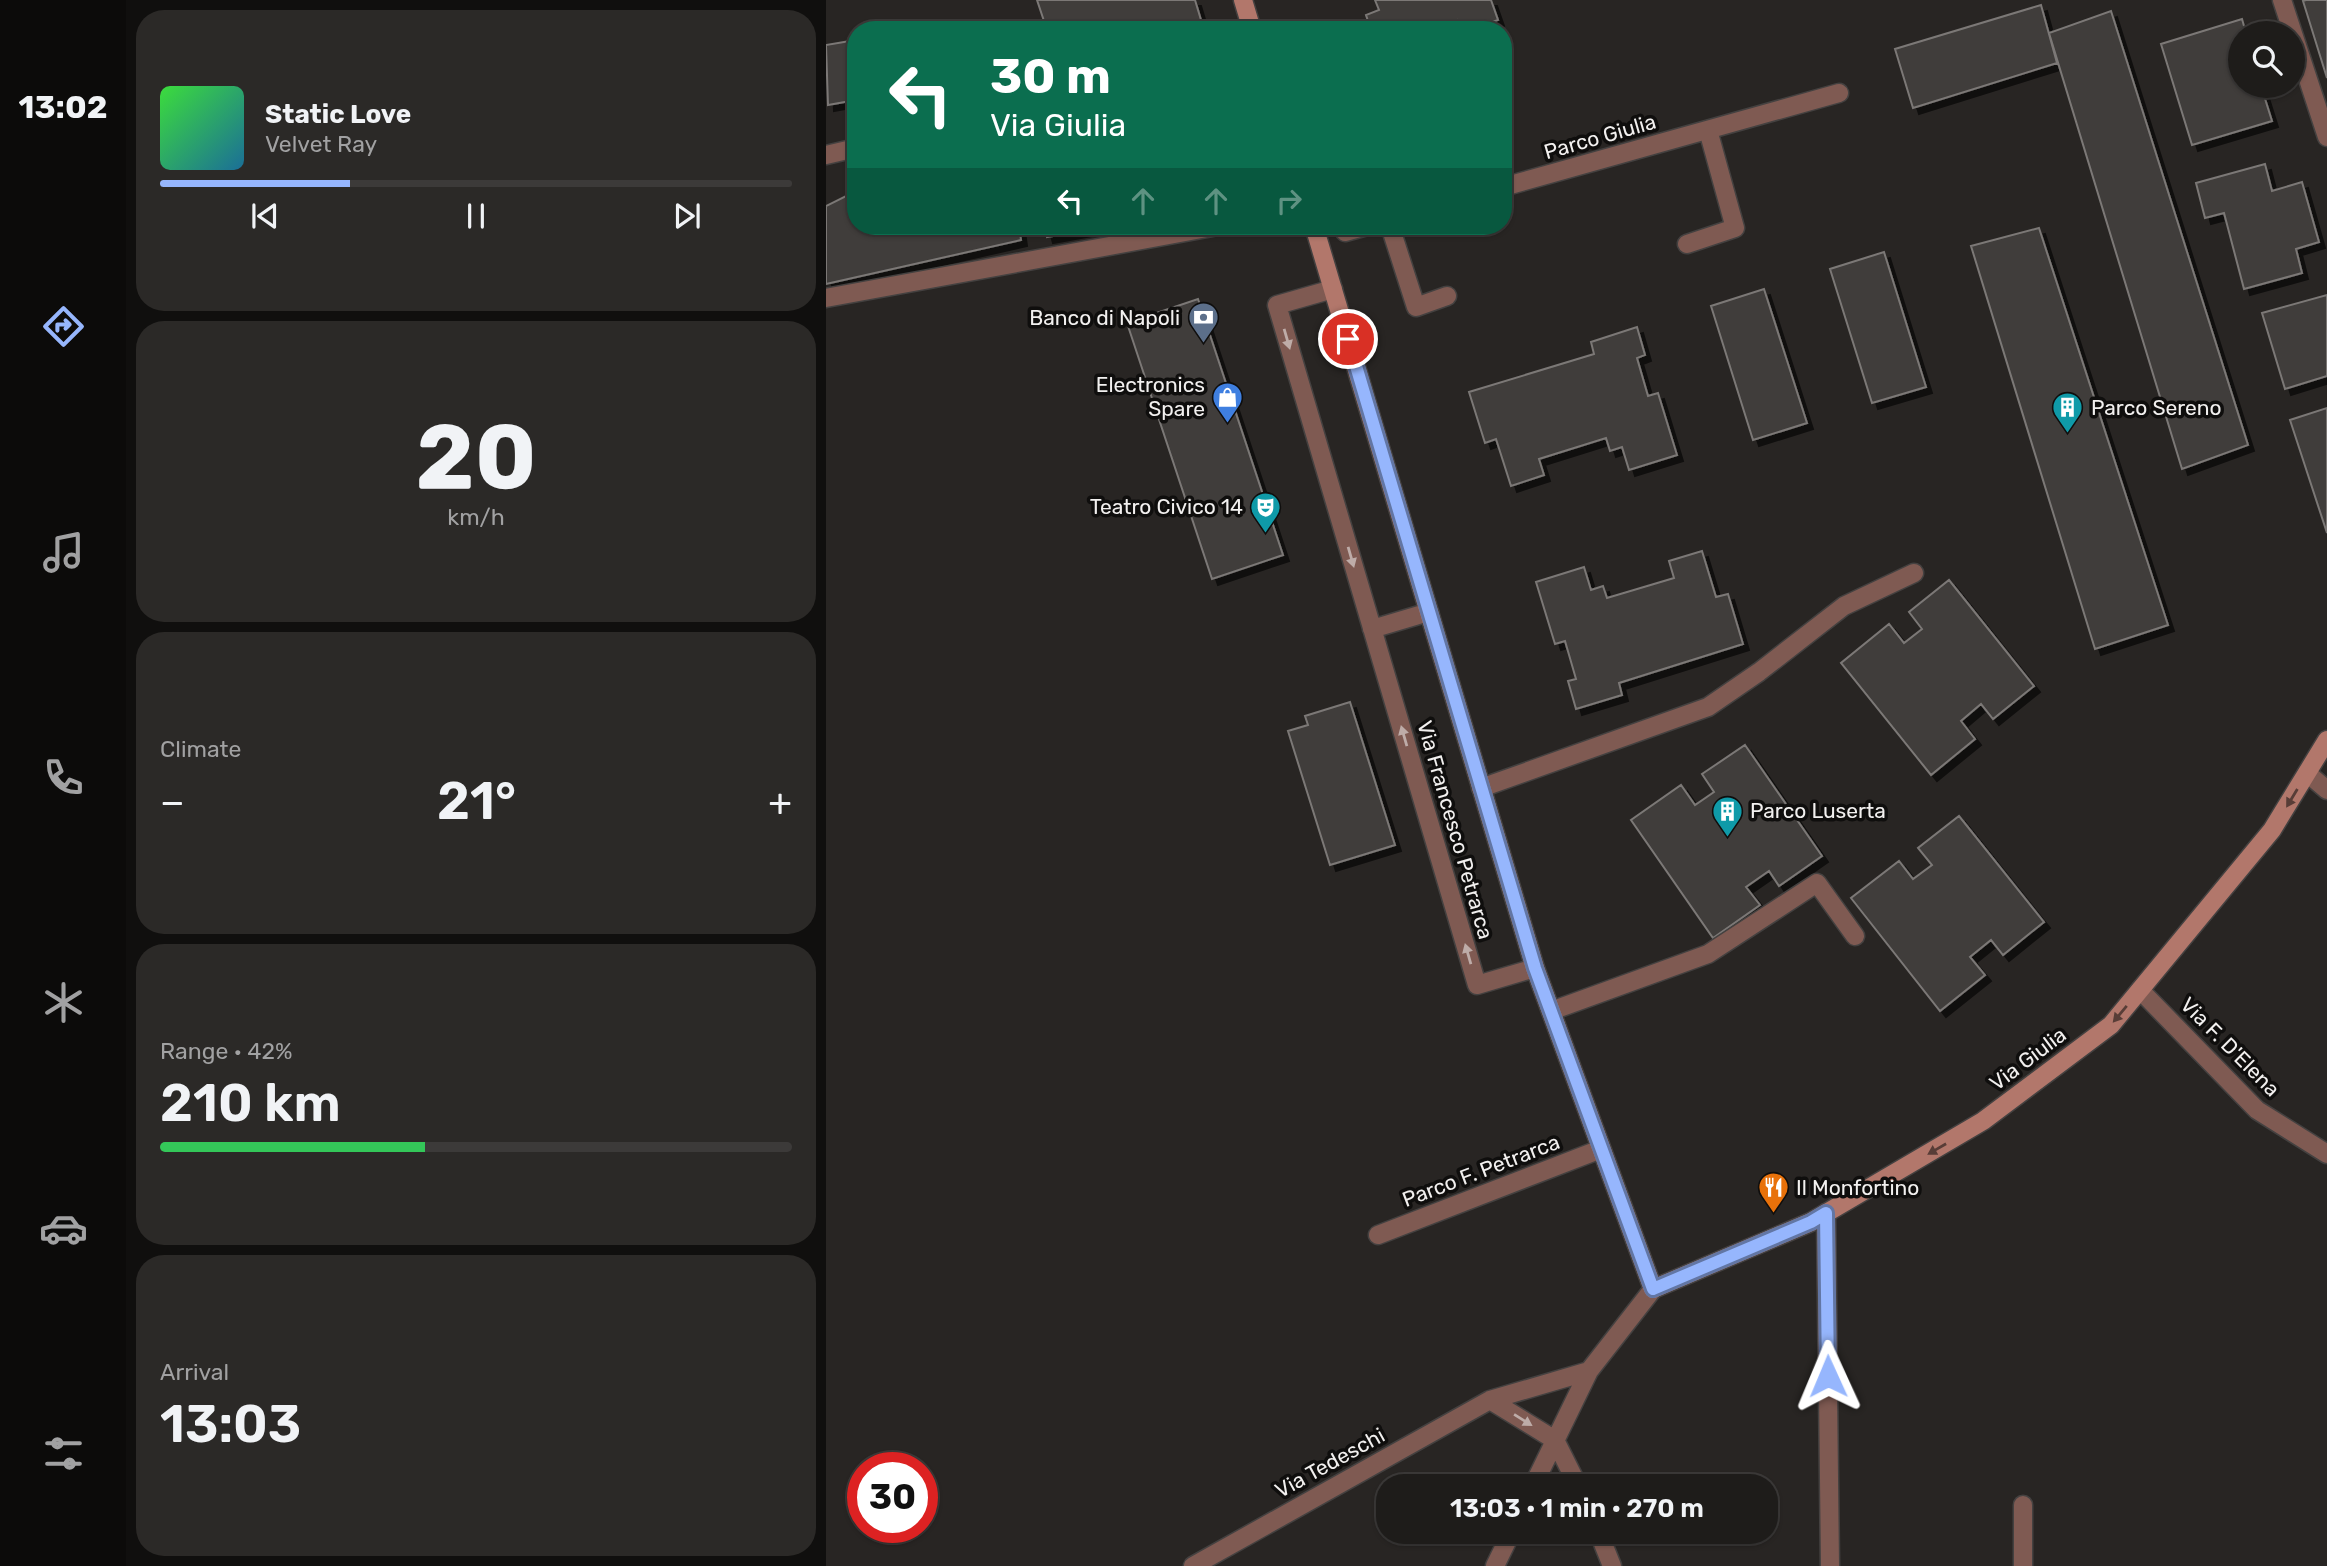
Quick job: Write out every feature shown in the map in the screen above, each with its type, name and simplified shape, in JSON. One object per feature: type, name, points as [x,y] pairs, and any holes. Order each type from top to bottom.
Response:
[{"type":"main road","points":[[1243,0],[1249,21]]},
{"type":"main road","name":"Via Francesco Petrarca","points":[[1317,235],[1535,968],[1653,1289]]},
{"type":"main road","name":"Via Giulia","points":[[1653,1289],[1811,1222],[1983,1121],[2111,1025],[2272,830],[2327,740]]},
{"type":"street","points":[[2282,0],[2327,137]]},
{"type":"street","name":"Parco Giulia","points":[[1512,184],[1839,93]]},
{"type":"street","points":[[1687,244],[1735,228],[1708,130]]},
{"type":"street","points":[[826,155],[847,150]]},
{"type":"street","points":[[826,298],[1169,235]]},
{"type":"street","points":[[1393,235],[1416,307],[1447,296]]},
{"type":"street","name":"Via Francesco Petrarca","points":[[1333,289],[1277,305],[1477,985],[1535,968]]},
{"type":"street","points":[[1481,788],[1708,707],[1759,672],[1844,606],[1914,573]]},
{"type":"street","points":[[1373,629],[1429,612]]},
{"type":"street","points":[[2307,773],[2327,790]]},
{"type":"street","points":[[1551,1011],[1708,954],[1817,883],[1855,936]]},
{"type":"street","name":"Via F. D'Elena","points":[[2140,990],[2258,1110],[2327,1154]]},
{"type":"street","name":"Parco F. Petrarca","points":[[1378,1235],[1601,1149]]},
{"type":"street","points":[[1826,1213],[1830,1566]]},
{"type":"street","points":[[1539,1474],[1589,1371],[1653,1289]]},
{"type":"street","name":"Via Tedeschi","points":[[1193,1566],[1490,1400],[1589,1371]]},
{"type":"street","points":[[1490,1400],[1555,1440],[1572,1474]]},
{"type":"street","points":[[2023,1505],[2023,1566]]},
{"type":"street","points":[[1495,1566],[1506,1544]]},
{"type":"street","points":[[1603,1544],[1612,1566]]},
{"type":"building","points":[[1037,0],[1195,0],[1201,21],[1044,21]]},
{"type":"building","points":[[1375,0],[1491,0],[1498,20],[1368,21],[1366,15],[1379,10]]},
{"type":"building","points":[[2327,0],[2327,78],[2303,1]]},
{"type":"building","points":[[2041,5],[2057,63],[1913,108],[1895,49]]},
{"type":"building","name":"Parco Sereno","points":[[2111,11],[2248,445],[2182,469],[2049,33]]},
{"type":"building","points":[[2228,23],[2228,98],[2265,98],[2272,121],[2192,145],[2161,44]]},
{"type":"building","points":[[847,42],[847,102],[828,105],[826,45]]},
{"type":"building","points":[[2265,164],[2272,191],[2302,182],[2319,242],[2296,249],[2302,273],[2244,289],[2224,213],[2205,218],[2196,183]]},
{"type":"building","points":[[847,196],[847,235],[1020,235],[1021,240],[826,284],[826,206]]},
{"type":"building","name":"Parco Sereno","points":[[2039,228],[2168,625],[2095,649],[1971,246]]},
{"type":"building","points":[[1884,252],[1926,387],[1872,403],[1830,269]]},
{"type":"building","points":[[1764,289],[1807,423],[1753,440],[1711,306]]},
{"type":"building","points":[[2327,295],[2327,376],[2285,389],[2262,313]]},
{"type":"building","points":[[1198,299],[1283,555],[1212,579],[1127,323]]},
{"type":"building","points":[[1637,327],[1645,355],[1637,358],[1648,396],[1658,393],[1677,455],[1629,470],[1622,447],[1610,451],[1606,438],[1539,459],[1544,475],[1511,486],[1496,439],[1485,443],[1469,392],[1594,354],[1591,342]]},
{"type":"building","points":[[2327,408],[2327,533],[2290,420]]},
{"type":"building","points":[[1702,551],[1716,597],[1728,594],[1743,644],[1619,683],[1622,695],[1576,709],[1568,681],[1576,679],[1565,641],[1555,644],[1536,582],[1584,567],[1591,590],[1603,586],[1607,598],[1674,578],[1669,561]]},
{"type":"building","points":[[1949,580],[2034,686],[1993,719],[1981,704],[1961,721],[1975,739],[1931,775],[1841,663],[1889,624],[1904,643],[1922,629],[1909,612]]},
{"type":"building","points":[[1350,702],[1395,845],[1330,865],[1288,731],[1308,725],[1305,716]]},
{"type":"building","name":"Parco Luserta","points":[[1745,745],[1822,856],[1779,886],[1769,871],[1746,887],[1760,905],[1713,938],[1631,820],[1681,785],[1695,805],[1714,792],[1702,774]]},
{"type":"building","points":[[1959,816],[2044,922],[2003,955],[1991,940],[1970,957],[1985,975],[1940,1011],[1851,898],[1899,861],[1913,879],[1932,865],[1918,848]]},
{"type":"place","name":"Banco di Napoli","points":[[1203,345]]},
{"type":"place","name":"Electronics Spare","points":[[1228,424]]},
{"type":"place","name":"Parco Sereno","points":[[2068,435]]},
{"type":"place","name":"Teatro Civico 14","points":[[1266,534]]},
{"type":"place","name":"Parco Luserta","points":[[1727,838]]},
{"type":"place","name":"Il Monfortino","points":[[1773,1215]]},
{"type":"route","points":[[1348,339],[1535,968],[1653,1289],[1811,1222],[1826,1213],[1828,1376]]}]
